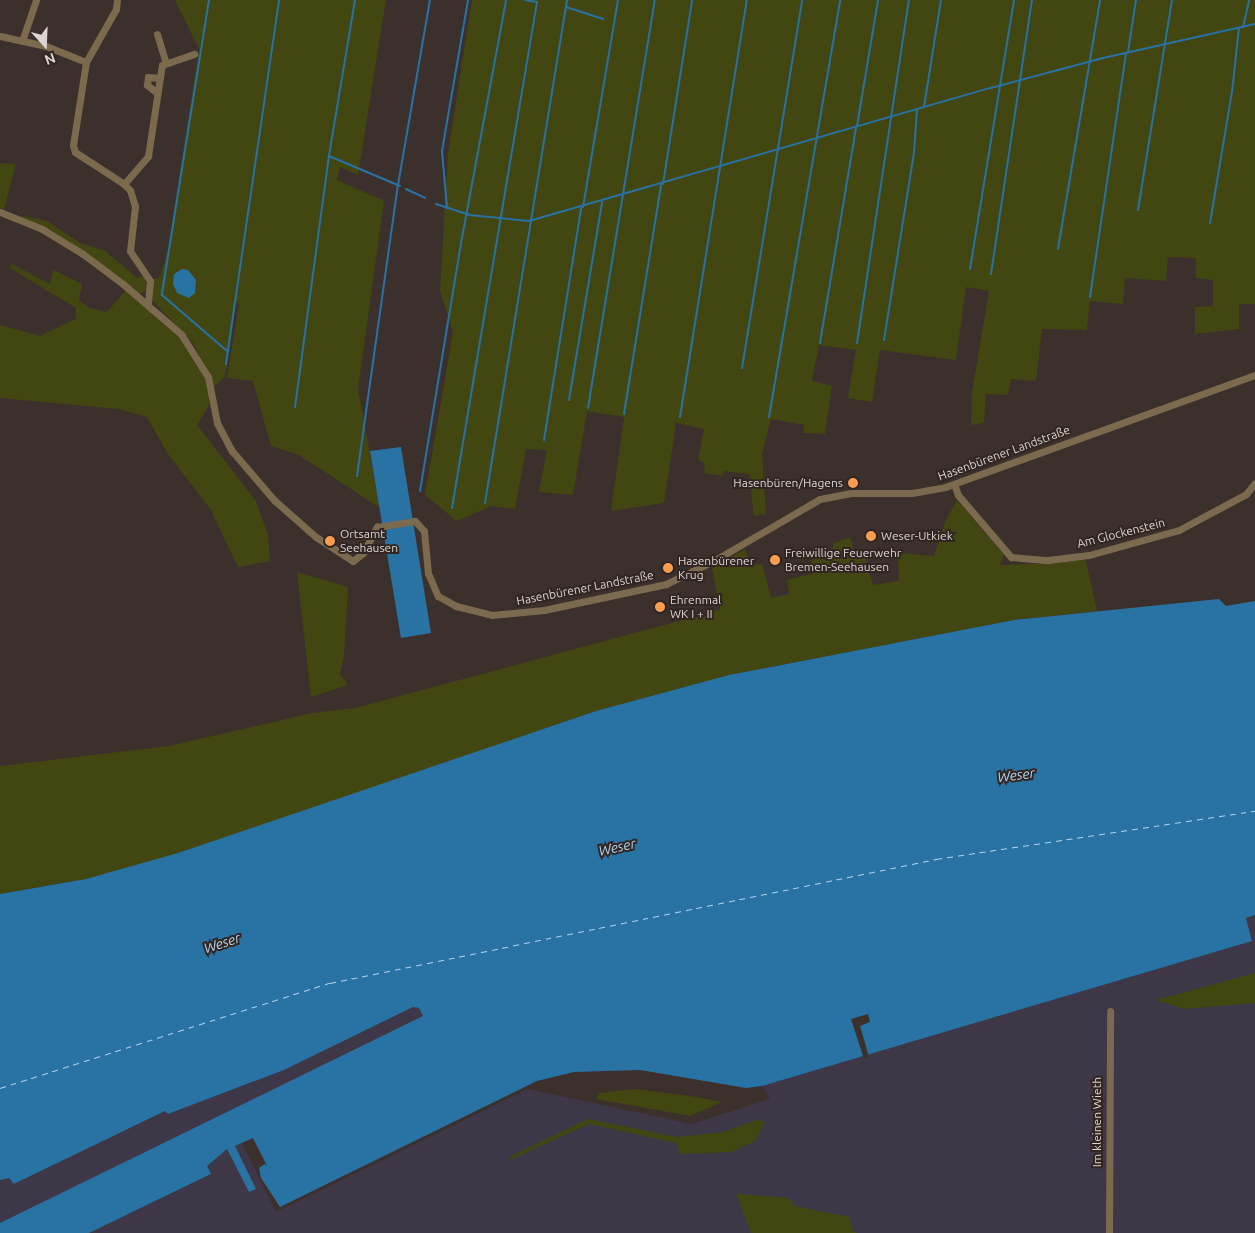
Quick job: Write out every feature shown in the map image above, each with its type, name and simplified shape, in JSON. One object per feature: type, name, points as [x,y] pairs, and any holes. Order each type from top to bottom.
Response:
[{"type":"street","points":[[22,40],[36,0]]},
{"type":"street","points":[[116,0],[116,9],[83,69],[85,82],[79,94],[75,152],[124,184],[135,206],[130,251],[150,281],[148,304]]},
{"type":"street","points":[[157,34],[166,63]]},
{"type":"street","points":[[0,36],[22,40],[86,62]]},
{"type":"street","points":[[124,184],[148,156],[162,65],[194,54]]},
{"type":"street","points":[[157,92],[147,85],[148,77],[160,78]]},
{"type":"street","name":"Hasenbürener Landstraße","points":[[0,212],[56,236],[148,304],[181,334],[198,356],[213,394],[222,434],[274,500],[316,537],[353,561],[363,554],[377,527],[415,522],[424,531],[428,573],[438,596],[478,613],[503,615],[544,610],[666,584],[715,560],[820,499],[852,492],[912,493],[954,484],[1255,375]]},
{"type":"street","name":"Am Glockenstein","points":[[954,484],[958,495],[1012,557],[1048,560],[1089,555],[1179,530],[1246,494],[1255,483]]},
{"type":"street","name":"Im kleinen Wieth","points":[[1109,1233],[1110,1011]]},
{"type":"shaded area","points":[[1255,916],[1255,1233],[89,1233],[210,1175],[207,1166],[222,1152],[242,1143],[276,1212],[528,1089],[692,1124],[770,1099],[762,1086],[1252,941],[1246,918]]},
{"type":"shaded area","points":[[413,1007],[419,1008],[423,1012],[419,1020],[0,1223],[0,1180],[9,1178],[15,1184],[166,1111],[168,1114],[284,1070]]},
{"type":"green space","points":[[175,0],[386,0],[358,175],[340,167],[337,180],[384,201],[358,389],[380,508],[299,455],[271,446],[253,381],[227,378],[239,304],[231,298],[236,302],[225,377],[214,386],[194,344],[153,301],[153,280],[160,277],[168,249],[199,49]]},
{"type":"green space","points":[[472,0],[1255,0],[1255,304],[1239,304],[1239,329],[1195,334],[1195,307],[1213,306],[1213,280],[1196,278],[1196,258],[1168,257],[1166,281],[1125,278],[1123,304],[1090,301],[1087,330],[1042,329],[1036,381],[1011,379],[1008,395],[986,394],[984,423],[971,425],[972,392],[989,291],[966,287],[956,360],[880,350],[872,402],[848,398],[856,350],[819,345],[812,381],[832,386],[825,434],[803,433],[804,425],[771,419],[762,454],[766,514],[754,516],[749,474],[724,471],[723,476],[704,473],[705,464],[698,459],[704,429],[676,423],[664,503],[611,511],[624,417],[587,411],[573,495],[539,492],[547,450],[526,449],[515,509],[491,506],[457,521],[425,495],[453,332],[440,291],[448,153]]},
{"type":"green space","points":[[0,163],[16,164],[4,210],[0,208]]},
{"type":"green space","points":[[23,216],[47,221],[80,243],[105,251],[137,278],[144,275],[148,289],[140,294],[53,231],[20,218]]},
{"type":"green space","points":[[12,264],[50,284],[53,270],[82,284],[79,301],[90,308],[107,312],[126,290],[185,343],[205,377],[209,394],[209,405],[197,425],[256,501],[268,535],[270,561],[238,567],[211,510],[168,454],[147,417],[118,409],[0,398],[0,325],[40,336],[75,319],[76,308],[10,268]]},
{"type":"green space","points":[[957,500],[1004,555],[1000,565],[1058,563],[1085,557],[1097,611],[1014,620],[729,675],[596,711],[179,854],[86,879],[0,894],[0,766],[169,746],[312,713],[355,708],[720,610],[712,568],[745,549],[751,565],[762,564],[771,598],[789,594],[787,580],[815,573],[810,555],[833,548],[833,544],[850,537],[856,557],[865,555],[873,585],[899,581],[898,553],[934,556],[945,522]]},
{"type":"green space","points":[[297,572],[348,587],[344,657],[340,674],[348,685],[311,697]]},
{"type":"green space","points":[[1255,973],[1255,1003],[1184,1009],[1156,1000]]},
{"type":"green space","points":[[635,1089],[722,1102],[690,1116],[596,1099],[600,1093]]},
{"type":"green space","points":[[588,1119],[677,1137],[723,1132],[756,1120],[765,1122],[755,1141],[732,1152],[680,1154],[676,1143],[589,1124],[510,1160],[511,1156]]},
{"type":"green space","points":[[736,1194],[790,1199],[795,1206],[849,1217],[853,1231],[857,1233],[751,1233]]},
{"type":"water","points":[[182,269],[188,270],[196,280],[195,293],[189,298],[177,293],[173,284],[174,274]]},
{"type":"water","points":[[401,447],[431,633],[401,638],[370,451]]},
{"type":"water","name":"Weser","points":[[1219,599],[1226,606],[1255,601],[1255,915],[1246,918],[1252,941],[762,1086],[746,1088],[640,1070],[574,1072],[537,1081],[280,1207],[261,1178],[259,1168],[265,1164],[267,1166],[253,1138],[235,1146],[256,1189],[249,1192],[227,1149],[207,1166],[211,1174],[89,1233],[0,1233],[0,1223],[423,1016],[419,1008],[413,1007],[284,1070],[168,1114],[165,1111],[14,1184],[9,1178],[0,1180],[0,894],[86,879],[178,853],[596,711],[729,675],[1014,620]]},
{"type":"pier","points":[[868,1014],[870,1022],[860,1026],[869,1057],[864,1059],[851,1019]]},
{"type":"waterway","points":[[209,0],[162,295],[228,352]]},
{"type":"waterway","points":[[226,364],[279,0]]},
{"type":"waterway","points":[[355,0],[329,156],[400,186]]},
{"type":"waterway","points":[[357,476],[398,185],[430,0]]},
{"type":"waterway","points":[[447,208],[442,151],[468,0]]},
{"type":"waterway","points":[[420,491],[462,238],[506,0]]},
{"type":"waterway","points":[[452,508],[537,2],[525,0]]},
{"type":"waterway","points":[[485,503],[567,0]]},
{"type":"waterway","points":[[583,207],[618,0]]},
{"type":"waterway","points":[[588,408],[655,0]]},
{"type":"waterway","points":[[663,184],[692,0]]},
{"type":"waterway","points":[[680,417],[747,0]]},
{"type":"waterway","points":[[742,368],[802,0]]},
{"type":"waterway","points":[[769,417],[840,0]]},
{"type":"waterway","points":[[857,126],[878,0]]},
{"type":"waterway","points":[[857,343],[909,0]]},
{"type":"waterway","points":[[924,107],[941,0]]},
{"type":"waterway","points":[[970,269],[1014,0]]},
{"type":"waterway","points":[[991,274],[1032,0]]},
{"type":"waterway","points":[[1058,249],[1100,0]]},
{"type":"waterway","points":[[1128,52],[1136,0]]},
{"type":"waterway","points":[[1138,210],[1172,0]]},
{"type":"waterway","points":[[1243,27],[1249,0]]},
{"type":"waterway","points":[[566,7],[603,19]]},
{"type":"waterway","points":[[436,204],[469,215],[529,221],[991,88],[1103,58],[1255,24]]},
{"type":"waterway","points":[[1210,223],[1232,92],[1239,28]]},
{"type":"waterway","points":[[1090,297],[1126,53]]},
{"type":"waterway","points":[[884,340],[914,153],[917,109]]},
{"type":"waterway","points":[[820,343],[856,128]]},
{"type":"waterway","points":[[295,407],[329,156]]},
{"type":"waterway","points":[[624,414],[661,185]]},
{"type":"waterway","points":[[406,189],[425,198]]},
{"type":"waterway","points":[[569,400],[602,202]]},
{"type":"waterway","points":[[544,440],[581,208]]},
{"type":"ferry route","points":[[0,1088],[330,983],[936,859],[1255,811]]},
{"type":"place","name":"Hasenbüren/Hagens","points":[[853,483]]},
{"type":"place","name":"Weser-Utkiek","points":[[871,536]]},
{"type":"place","name":"Ortsamt Seehausen","points":[[330,541]]},
{"type":"place","name":"Freiwillige Feuerwehr Bremen-Seehausen","points":[[775,560]]},
{"type":"place","name":"Hasenbürener Krug","points":[[668,568]]},
{"type":"place","name":"Ehrenmal WK I + II","points":[[660,607]]}]
